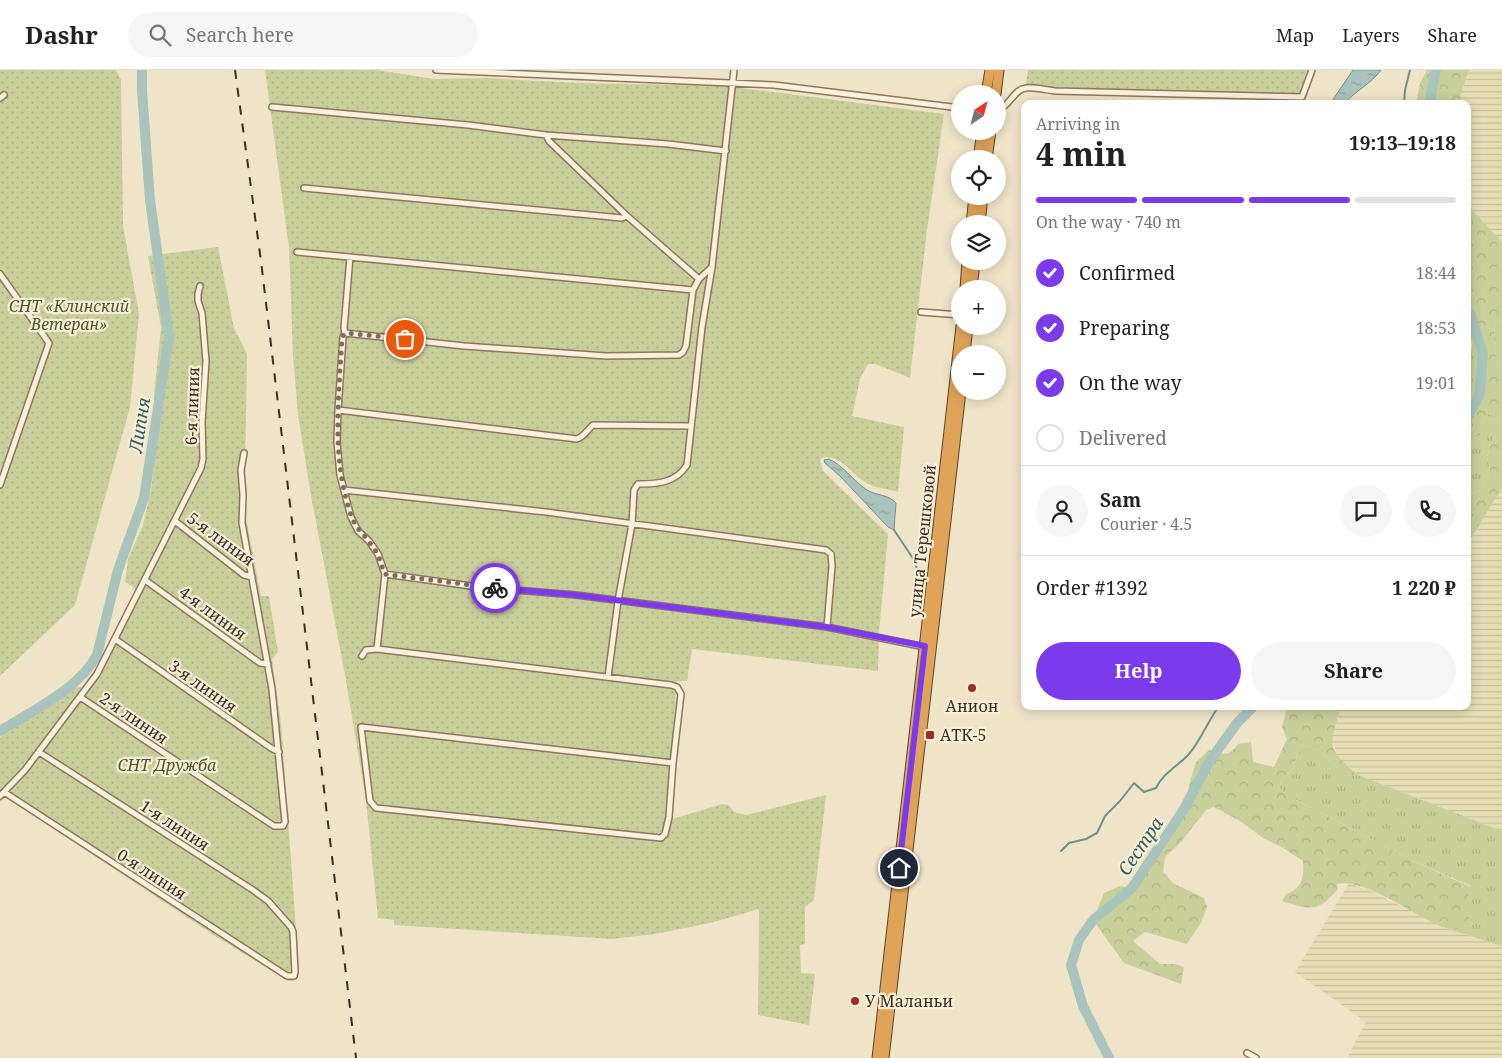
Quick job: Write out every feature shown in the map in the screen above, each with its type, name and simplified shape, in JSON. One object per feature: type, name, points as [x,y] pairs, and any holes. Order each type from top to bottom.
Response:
[{"type":"highway","points":[[988,85],[990,70]]},
{"type":"highway","points":[[997,85],[999,70]]},
{"type":"highway","name":"улица Терешковой","points":[[878,1058],[960,335]]},
{"type":"highway","name":"улица Терешковой","points":[[884,1058],[960,400]]},
{"type":"street","points":[[436,70],[774,85],[951,107]]},
{"type":"street","points":[[608,677],[618,601],[632,524],[634,490],[638,484],[662,483],[682,472],[687,465],[690,426],[702,327],[712,267],[734,70]]},
{"type":"street","points":[[1006,106],[1018,91],[1025,87],[1055,91],[1302,97],[1312,70]]},
{"type":"street","points":[[272,107],[726,151]]},
{"type":"street","points":[[546,135],[627,216],[699,279]]},
{"type":"street","points":[[304,188],[622,218],[627,216]]},
{"type":"street","points":[[296,252],[693,290]]},
{"type":"street","points":[[346,333],[344,328],[350,256]]},
{"type":"street","points":[[346,333],[464,346],[606,356],[679,355],[686,346],[693,290],[699,279],[712,267]]},
{"type":"street","points":[[0,274],[49,343],[0,485]]},
{"type":"street","name":"6-я линия","points":[[2,794],[18,779],[97,674],[201,468],[203,459],[202,422],[206,361],[202,313],[198,301],[200,286]]},
{"type":"street","points":[[921,312],[951,314]]},
{"type":"street","points":[[346,333],[342,337],[338,410],[340,476],[351,517],[358,531],[369,541],[378,554],[384,574],[377,649]]},
{"type":"street","points":[[338,410],[577,439],[582,437],[593,425],[690,426]]},
{"type":"street","points":[[244,453],[242,516],[268,664],[279,752]]},
{"type":"street","points":[[344,490],[546,512],[826,550],[831,554],[832,566],[827,627]]},
{"type":"street","name":"5-я линия","points":[[175,521],[244,575],[252,577]]},
{"type":"street","points":[[384,574],[478,587],[618,601],[827,627],[925,646]]},
{"type":"street","name":"4-я линия","points":[[145,580],[260,663],[268,664]]},
{"type":"street","name":"3-я линия","points":[[115,640],[279,752]]},
{"type":"street","points":[[362,656],[366,650],[377,649],[671,685],[680,690],[682,694],[673,762],[669,817],[667,830],[661,838],[376,808],[370,801],[361,727],[673,762]]},
{"type":"street","name":"2-я линия","points":[[80,697],[274,826],[280,827],[284,826],[284,822],[279,752]]},
{"type":"street","name":"1-я линия","points":[[39,752],[268,901],[291,927],[293,932],[296,972],[294,976],[287,976]]},
{"type":"street","name":"0-я линия","points":[[2,794],[287,976]]},
{"type":"street","points":[[1247,1053],[1256,1058]]},
{"type":"shaded area","points":[[1469,70],[1502,70],[1502,242],[1471,207],[1471,100],[1460,100]]},
{"type":"shaded area","points":[[1502,488],[1502,831],[1358,775],[1338,757],[1331,739],[1340,710],[1471,710],[1471,538]]},
{"type":"shaded area","points":[[1349,883],[1369,890],[1448,929],[1502,946],[1502,1058],[1347,1058],[1366,1022],[1295,972]]},
{"type":"green space","name":"СНТ «Клинский Ветеран»","points":[[0,70],[116,70],[121,80],[123,226],[139,314],[130,407],[75,605],[0,676]]},
{"type":"green space","points":[[265,70],[377,70],[434,79],[486,78],[579,83],[726,86],[944,114],[927,230],[910,378],[875,364],[868,364],[860,379],[852,416],[904,427],[898,492],[868,484],[834,459],[828,457],[822,458],[820,461],[823,471],[888,534],[879,633],[878,671],[692,649],[687,681],[677,681],[666,820],[722,804],[729,805],[734,812],[746,815],[826,795],[814,900],[805,907],[805,944],[800,945],[801,973],[815,974],[809,1025],[758,1015],[759,909],[710,923],[655,934],[612,939],[394,925],[394,920],[378,918],[366,800],[298,415],[293,355],[289,248]]},
{"type":"green space","points":[[1028,70],[1309,70],[1301,94],[1033,87],[1026,85]]},
{"type":"green space","points":[[1427,70],[1469,70],[1460,100],[1417,100],[1420,83]]},
{"type":"green space","points":[[1471,207],[1502,242],[1502,322],[1497,321],[1494,340],[1497,374],[1502,379],[1502,488],[1471,538],[1471,495],[1483,488],[1486,483],[1490,470],[1487,457],[1491,443],[1500,428],[1499,417],[1488,414],[1482,425],[1480,435],[1471,441]]},
{"type":"green space","name":"СНТ Дружба","points":[[218,247],[234,328],[247,354],[245,480],[247,494],[245,513],[261,596],[269,596],[278,652],[272,659],[281,723],[299,970],[298,977],[293,981],[288,981],[212,934],[6,797],[0,802],[0,737],[74,688],[82,687],[97,670],[137,589],[125,582],[128,559],[143,525],[151,490],[155,459],[154,394],[161,328],[148,256]]},
{"type":"green space","points":[[1497,320],[1502,322],[1502,379],[1497,374],[1494,341]]},
{"type":"green space","points":[[1488,414],[1499,417],[1500,428],[1491,443],[1487,457],[1490,470],[1486,484],[1471,495],[1471,441],[1480,435],[1482,425]]},
{"type":"green space","points":[[1286,710],[1340,710],[1334,730],[1333,745],[1339,758],[1358,775],[1345,776],[1320,751],[1303,745],[1293,768],[1278,785],[1285,794],[1413,861],[1471,887],[1464,910],[1473,925],[1449,929],[1376,892],[1349,884],[1337,884],[1338,889],[1319,906],[1307,907],[1282,901],[1286,894],[1292,892],[1299,885],[1303,877],[1303,861],[1263,838],[1240,821],[1214,807],[1206,810],[1181,842],[1165,857],[1163,872],[1173,883],[1204,898],[1207,907],[1202,921],[1187,944],[1145,932],[1133,941],[1160,964],[1175,964],[1184,967],[1181,984],[1124,963],[1093,920],[1104,893],[1120,886],[1132,888],[1184,809],[1196,762],[1209,750],[1225,754],[1238,744],[1251,742],[1253,762],[1274,767],[1287,739],[1282,727]]},
{"type":"green space","points":[[1303,745],[1320,751],[1345,776],[1358,775],[1502,831],[1502,946],[1448,929],[1473,925],[1463,910],[1471,886],[1413,861],[1285,794],[1278,785],[1293,768]]},
{"type":"water","points":[[1353,70],[1381,70],[1348,100],[1333,100]]},
{"type":"water","points":[[829,459],[867,490],[889,498],[896,503],[894,530],[888,527],[840,476],[825,463],[824,460]]},
{"type":"waterway","name":"Липня","points":[[0,731],[67,689],[89,667],[97,655],[118,570],[144,498],[169,337],[150,200],[142,70]]},
{"type":"waterway","points":[[1404,100],[1410,70]]},
{"type":"waterway","name":"Сестра","points":[[1430,100],[1436,70]]},
{"type":"waterway","name":"Сестра","points":[[1471,315],[1483,354],[1480,394],[1471,410]]},
{"type":"waterway","points":[[894,530],[914,560],[920,578],[927,580]]},
{"type":"waterway","points":[[1061,851],[1069,843],[1086,839],[1097,833],[1105,816],[1134,783],[1144,792],[1156,788],[1163,778],[1193,749],[1216,710]]},
{"type":"waterway","name":"Сестра","points":[[1109,1058],[1083,1006],[1071,965],[1079,940],[1093,920],[1132,888],[1184,809],[1209,762],[1237,723],[1250,710]]},
{"type":"railway","points":[[235,70],[261,261],[356,1058]]},
{"type":"way so far","points":[[405,339],[346,333],[342,337],[338,442],[340,476],[351,517],[358,531],[369,541],[378,554],[384,574],[495,588]]},
{"type":"place","name":"Анион","points":[[972,688]]},
{"type":"place","name":"АТК-5","points":[[930,735]]},
{"type":"place","name":"У Маланьи","points":[[855,1001]]},
{"type":"route","points":[[495,588],[576,595],[827,627],[925,646],[899,868]]}]
